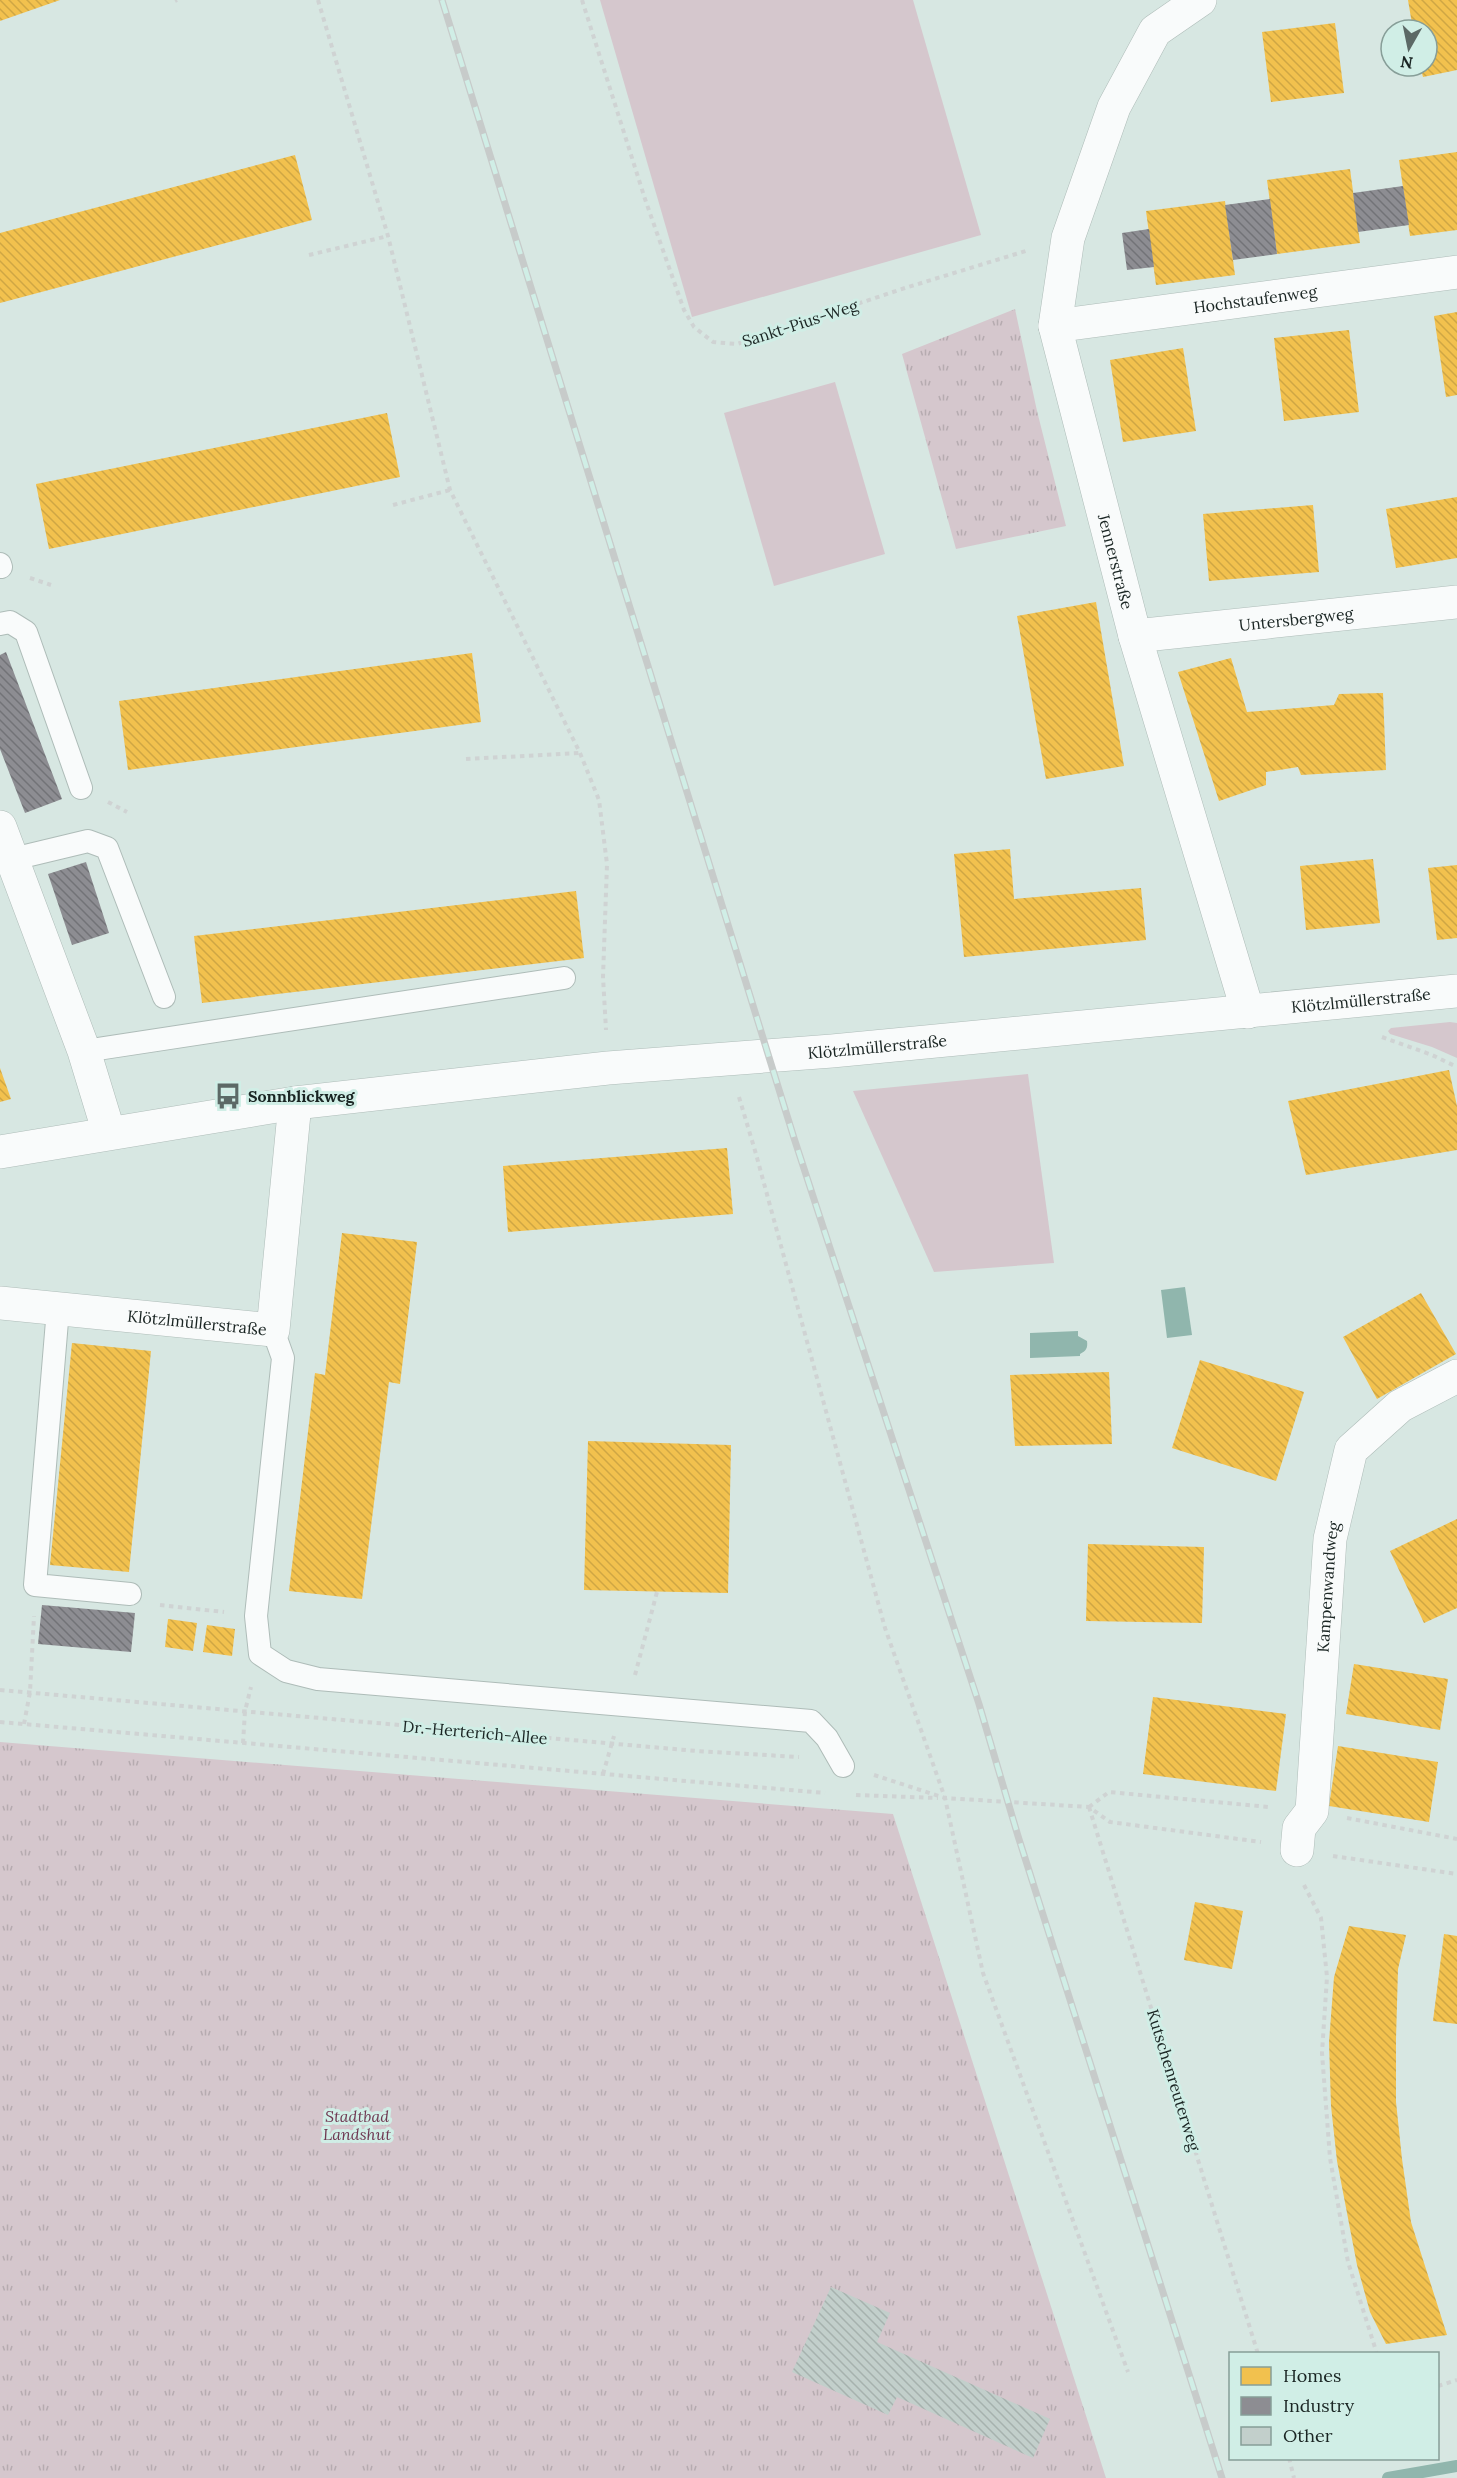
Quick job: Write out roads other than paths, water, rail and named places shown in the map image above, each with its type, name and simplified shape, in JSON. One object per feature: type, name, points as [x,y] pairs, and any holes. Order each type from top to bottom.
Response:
[{"type":"street","name":"Jennerstraße","points":[[1200,0],[1155,31],[1114,107],[1068,238],[1055,326],[1135,636],[1248,1012]]},
{"type":"street","name":"Hochstaufenweg","points":[[1055,326],[1457,272]]},
{"type":"street","name":"Untersbergweg","points":[[1135,636],[1457,602]]},
{"type":"street","points":[[0,826],[84,1051],[109,1132]]},
{"type":"street","name":"Klötzlmüllerstraße","points":[[0,1152],[109,1132],[295,1103],[608,1068],[1248,1012],[1457,991]]},
{"type":"street","name":"Klötzlmüllerstraße","points":[[0,1303],[273,1330],[295,1103]]},
{"type":"street","name":"Kampenwandweg","points":[[1297,1850],[1299,1828],[1312,1812],[1330,1539],[1351,1450],[1400,1406],[1457,1376]]},
{"type":"lane","points":[[0,624],[10,622],[26,632],[81,788]]},
{"type":"lane","points":[[13,859],[88,841],[107,848],[164,997]]},
{"type":"lane","points":[[84,1051],[564,978]]},
{"type":"lane","points":[[58,1309],[35,1585],[130,1594]]},
{"type":"lane","points":[[273,1330],[283,1358],[256,1616],[260,1654],[285,1671],[318,1679],[811,1720],[827,1738],[843,1766]]},
{"type":"waterway","points":[[1388,2478],[1457,2466]]},
{"type":"railway","points":[[442,0],[794,1138],[979,1704],[1018,1836],[1222,2478]]},
{"type":"place","name":"Sonnblickweg","points":[[228,1096]]},
{"type":"park label","name":"Stadtbad Landshut","points":[[357,2125]]}]
